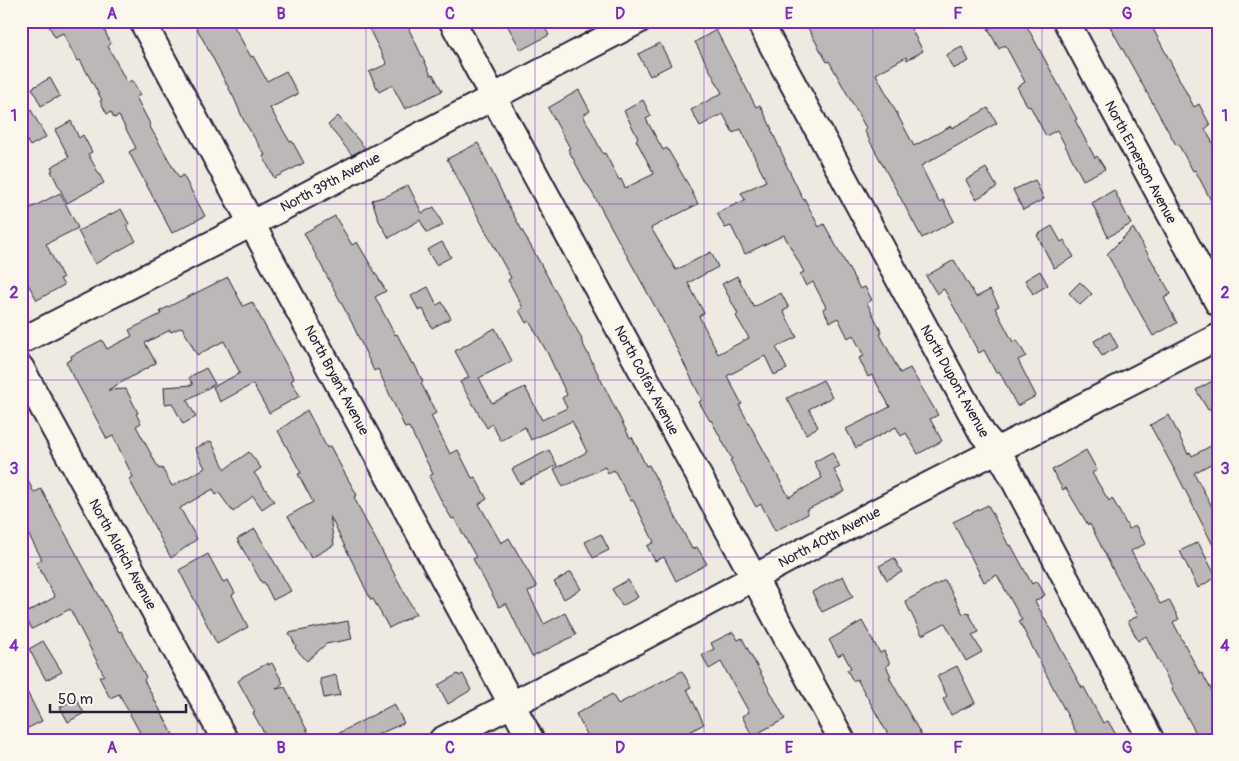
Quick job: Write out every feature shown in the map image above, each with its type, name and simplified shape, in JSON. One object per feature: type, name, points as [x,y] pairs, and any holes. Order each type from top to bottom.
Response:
[{"type":"street","name":"North Bryant Avenue","points":[[142,21],[532,740]]},
{"type":"street","name":"North Colfax Avenue","points":[[452,21],[842,740]]},
{"type":"street","name":"North 39th Avenue","points":[[21,341],[253,223],[638,21]]},
{"type":"street","name":"North Dupont Avenue","points":[[759,21],[982,433],[997,451],[1151,740]]},
{"type":"street","name":"North Emerson Avenue","points":[[1066,21],[1218,303]]},
{"type":"street","name":"North 40th Avenue","points":[[442,740],[636,641],[876,512],[1218,337]]},
{"type":"street","name":"North Aldrich Avenue","points":[[21,368],[225,740]]},
{"type":"building","points":[[46,21],[100,21],[111,44],[108,46],[127,83],[132,80],[140,95],[136,97],[149,125],[179,178],[183,175],[205,216],[172,233],[129,152],[136,148],[119,116],[114,118],[111,112],[107,114],[100,101],[102,100],[80,60],[77,61],[63,33],[55,37]]},
{"type":"building","points":[[193,21],[231,21],[267,81],[286,71],[298,94],[270,108],[304,163],[274,178],[263,156],[265,155],[244,121],[234,98]]},
{"type":"building","points":[[365,21],[405,21],[431,75],[433,74],[442,91],[405,109],[392,85],[379,92],[369,72],[387,64]]},
{"type":"building","points":[[505,21],[541,21],[549,35],[521,50]]},
{"type":"building","points":[[804,21],[907,21],[923,51],[907,60],[906,57],[876,74],[914,146],[988,108],[997,123],[921,166],[939,202],[943,200],[954,221],[922,238],[864,130],[866,128],[829,61],[827,62]]},
{"type":"building","points":[[1003,21],[1024,21],[1077,119],[1075,120],[1095,158],[1097,156],[1105,169],[1083,180],[1057,130],[1046,136],[1030,106],[1028,107],[1017,87],[1025,82],[1005,45],[999,49],[988,29]]},
{"type":"building","points":[[1107,21],[1149,21],[1194,107],[1199,104],[1210,125],[1205,129],[1218,152],[1218,214],[1195,170],[1193,171],[1178,144],[1176,145]]},
{"type":"building","points":[[716,30],[756,107],[760,105],[784,160],[819,227],[824,224],[860,289],[865,287],[872,300],[867,303],[900,373],[910,368],[938,415],[930,419],[942,441],[918,454],[906,433],[901,436],[896,427],[856,448],[846,429],[890,407],[872,375],[868,377],[859,358],[864,356],[853,335],[848,338],[838,318],[830,322],[823,309],[826,307],[813,282],[806,286],[800,274],[804,272],[784,235],[745,254],[731,226],[725,228],[717,213],[745,200],[741,193],[766,181],[741,129],[733,133],[723,114],[700,126],[691,110],[722,93],[695,42]]},
{"type":"building","points":[[660,43],[671,65],[650,76],[638,54]]},
{"type":"building","points":[[962,47],[969,61],[953,69],[946,55]]},
{"type":"building","points":[[50,78],[60,96],[41,106],[32,88]]},
{"type":"building","points":[[579,90],[590,111],[583,115],[603,154],[605,153],[625,188],[654,174],[636,140],[638,138],[624,111],[643,100],[651,116],[646,119],[663,150],[667,148],[689,186],[698,204],[651,228],[676,270],[711,252],[718,267],[688,283],[704,313],[699,316],[718,354],[749,338],[736,316],[738,314],[722,284],[737,276],[754,307],[781,293],[789,308],[783,311],[797,337],[776,347],[787,369],[774,375],[765,356],[727,376],[742,404],[739,405],[789,497],[822,478],[814,462],[832,452],[840,467],[834,470],[845,491],[806,510],[808,514],[775,531],[761,504],[756,507],[730,460],[732,459],[699,402],[702,400],[663,321],[587,185],[568,149],[570,148],[548,108]]},
{"type":"building","points":[[21,92],[46,137],[30,146],[21,130]]},
{"type":"building","points":[[338,116],[365,148],[352,155],[328,125]]},
{"type":"building","points":[[71,121],[79,138],[83,135],[92,152],[88,154],[104,183],[67,203],[51,171],[53,170],[51,167],[69,157],[55,130]]},
{"type":"building","points":[[478,143],[507,203],[582,339],[630,438],[632,437],[646,466],[649,465],[692,549],[697,547],[707,564],[676,581],[664,557],[655,561],[647,546],[654,542],[633,500],[631,501],[614,470],[608,473],[605,467],[563,487],[554,469],[587,452],[572,421],[531,440],[525,427],[501,441],[492,424],[487,428],[460,382],[469,377],[455,351],[495,328],[512,361],[479,378],[492,403],[525,387],[542,420],[567,408],[562,398],[567,395],[547,352],[529,321],[526,323],[519,310],[523,308],[508,280],[511,278],[447,159]]},
{"type":"building","points":[[986,168],[997,187],[976,199],[966,180]]},
{"type":"building","points":[[1035,180],[1044,199],[1023,210],[1013,190]]},
{"type":"building","points":[[408,185],[422,213],[434,207],[443,225],[427,233],[420,220],[389,238],[379,221],[372,200],[387,196]]},
{"type":"building","points":[[1114,190],[1131,224],[1108,237],[1092,203]]},
{"type":"building","points":[[60,193],[78,228],[46,244],[63,278],[60,279],[64,285],[37,300],[21,272],[21,213]]},
{"type":"building","points":[[121,209],[129,224],[126,225],[136,241],[95,264],[78,231]]},
{"type":"building","points":[[335,216],[352,245],[357,242],[386,291],[375,297],[412,364],[414,363],[423,382],[421,383],[436,413],[431,416],[450,454],[458,450],[472,478],[475,477],[487,499],[479,504],[501,543],[509,538],[537,587],[528,592],[544,624],[565,613],[576,635],[532,657],[506,603],[499,607],[473,559],[476,557],[454,518],[452,519],[443,504],[429,476],[433,474],[409,427],[405,428],[378,369],[374,371],[352,323],[304,233]]},
{"type":"building","points":[[1052,226],[1061,242],[1064,240],[1074,257],[1054,268],[1037,235]]},
{"type":"building","points":[[1133,228],[1171,294],[1164,298],[1177,323],[1153,336],[1107,254]]},
{"type":"building","points":[[442,242],[451,257],[436,265],[427,250]]},
{"type":"building","points":[[954,260],[976,297],[990,290],[999,306],[995,308],[1013,342],[1017,340],[1026,356],[1018,360],[1036,396],[1017,406],[999,371],[996,373],[984,350],[979,353],[944,289],[937,294],[926,276]]},
{"type":"building","points":[[1040,271],[1048,285],[1033,294],[1025,280]]},
{"type":"building","points":[[228,277],[243,306],[252,302],[294,379],[291,381],[300,396],[269,413],[253,384],[220,402],[213,387],[240,373],[224,341],[197,355],[182,327],[171,332],[170,330],[145,343],[156,363],[108,390],[126,389],[141,423],[136,426],[159,469],[162,468],[172,486],[205,468],[195,448],[211,441],[225,469],[249,452],[261,468],[254,473],[274,501],[262,509],[253,496],[233,512],[219,493],[216,495],[213,489],[180,508],[197,539],[171,558],[129,479],[133,477],[113,436],[107,439],[66,362],[72,359],[71,356],[102,340],[107,349],[132,336],[129,330],[161,314],[160,311]]},
{"type":"building","points":[[1080,282],[1092,294],[1080,305],[1069,293]]},
{"type":"building","points":[[428,287],[437,305],[442,302],[451,318],[432,328],[423,309],[419,311],[411,296]]},
{"type":"building","points":[[1110,332],[1118,347],[1102,356],[1094,341]]},
{"type":"building","points":[[206,368],[215,384],[187,400],[196,417],[183,424],[172,403],[165,404],[164,387],[193,385],[189,377]]},
{"type":"building","points":[[1218,378],[1218,404],[1208,410],[1196,390]]},
{"type":"building","points":[[823,380],[832,397],[809,409],[818,427],[806,434],[787,398]]},
{"type":"building","points":[[307,410],[327,448],[330,446],[357,495],[354,497],[362,514],[416,614],[389,628],[373,599],[371,600],[330,516],[334,545],[311,558],[288,516],[313,502],[298,474],[301,473],[278,431]]},
{"type":"building","points":[[1169,415],[1188,454],[1190,452],[1192,456],[1218,442],[1218,460],[1194,473],[1218,518],[1218,555],[1150,425]]},
{"type":"building","points":[[549,450],[557,465],[520,484],[512,469]]},
{"type":"building","points":[[1086,450],[1097,470],[1092,473],[1109,501],[1112,498],[1129,529],[1136,526],[1145,544],[1131,551],[1160,604],[1169,600],[1179,619],[1173,622],[1200,674],[1202,673],[1218,702],[1218,740],[1200,740],[1172,690],[1146,636],[1138,641],[1128,621],[1138,616],[1090,524],[1088,525],[1066,488],[1063,490],[1052,470]]},
{"type":"building","points":[[21,465],[33,491],[41,489],[119,632],[121,631],[146,677],[144,680],[176,740],[144,740],[119,694],[110,698],[99,677],[104,675],[70,609],[32,629],[24,614],[55,597],[36,562],[42,559],[21,521]]},
{"type":"building","points":[[988,505],[1009,546],[1011,545],[1032,584],[1037,581],[1045,595],[1035,601],[1082,688],[1084,687],[1103,723],[1108,721],[1119,740],[1080,740],[1019,621],[1022,620],[997,575],[984,582],[953,522]]},
{"type":"building","points":[[255,529],[291,591],[273,600],[237,539]]},
{"type":"building","points":[[601,534],[609,550],[593,558],[585,542]]},
{"type":"building","points":[[1198,542],[1216,577],[1198,588],[1180,551]]},
{"type":"building","points":[[208,554],[223,582],[228,580],[235,593],[232,595],[248,627],[217,644],[179,570]]},
{"type":"building","points":[[894,558],[902,572],[887,580],[879,566]]},
{"type":"building","points":[[571,572],[581,589],[564,599],[554,582]]},
{"type":"building","points":[[843,576],[853,597],[822,612],[812,592]]},
{"type":"building","points":[[628,580],[638,597],[622,606],[612,589]]},
{"type":"building","points":[[945,580],[963,614],[968,612],[979,632],[972,635],[982,652],[966,661],[945,623],[922,635],[905,601]]},
{"type":"building","points":[[348,621],[352,639],[326,644],[307,661],[295,648],[296,646],[289,633]]},
{"type":"building","points":[[862,621],[880,653],[884,651],[890,664],[886,666],[891,676],[889,677],[924,740],[891,740],[857,679],[853,681],[847,670],[851,668],[843,653],[838,656],[829,640]]},
{"type":"building","points":[[733,632],[738,640],[742,638],[785,719],[752,736],[742,716],[749,712],[721,662],[709,669],[702,655],[714,649],[711,643]]},
{"type":"building","points":[[43,641],[62,672],[46,680],[29,649]]},
{"type":"building","points":[[268,663],[268,665],[272,663],[283,683],[276,689],[285,687],[312,740],[268,740],[238,681]]},
{"type":"building","points":[[957,666],[975,703],[951,715],[943,699],[947,696],[937,676]]},
{"type":"building","points":[[682,671],[691,687],[687,689],[704,724],[675,740],[590,740],[576,714],[612,694],[618,704]]},
{"type":"building","points":[[458,674],[459,676],[463,674],[471,690],[448,704],[438,685]]},
{"type":"building","points":[[336,675],[340,695],[324,698],[320,679]]},
{"type":"building","points":[[21,680],[42,721],[26,729],[21,720]]},
{"type":"building","points":[[76,698],[84,713],[68,722],[60,707]]},
{"type":"building","points":[[394,704],[404,723],[365,740],[326,740]]}]
